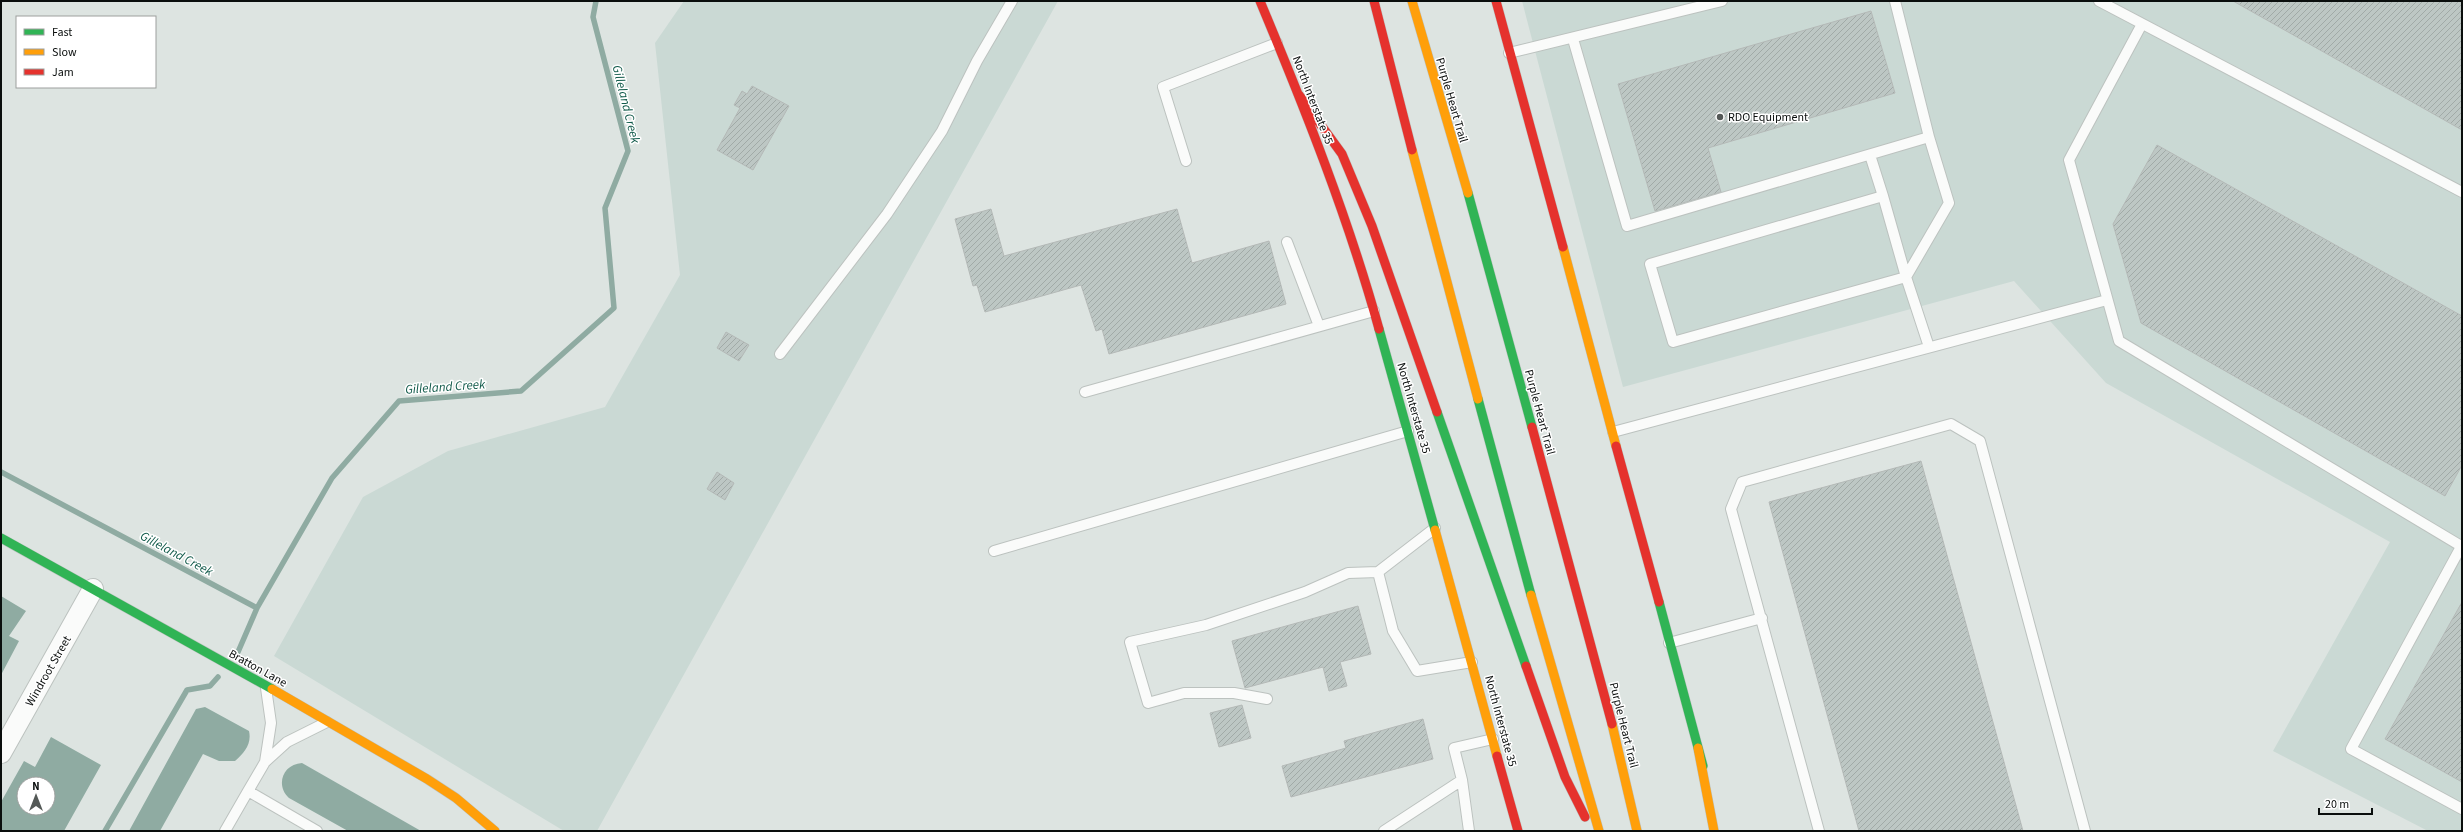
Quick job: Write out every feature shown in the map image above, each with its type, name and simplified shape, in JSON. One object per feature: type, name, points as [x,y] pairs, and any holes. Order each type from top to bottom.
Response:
[{"type":"main road","name":"North Interstate 35","points":[[1260,1],[1299,95],[1358,254],[1435,527],[1518,831]]},
{"type":"main road","points":[[1374,1],[1431,224],[1529,586],[1599,831]]},
{"type":"main road","name":"Purple Heart Trail","points":[[1412,1],[1478,228],[1613,727],[1637,831]]},
{"type":"main road","points":[[1496,1],[1721,831]]},
{"type":"main road","points":[[1299,95],[1342,154],[1372,226],[1565,777],[1592,831]]},
{"type":"main road","name":"Bratton Lane","points":[[1,538],[266,686],[444,790],[495,831]]},
{"type":"main road","points":[[1698,748],[1714,831]]},
{"type":"street","name":"Windroot Street","points":[[1,753],[93,589]]},
{"type":"lane","points":[[780,354],[900,195],[942,131],[977,61],[1012,1]]},
{"type":"lane","points":[[1509,53],[1722,1]]},
{"type":"lane","points":[[1883,196],[1650,264],[1673,342],[1906,277],[1949,203],[1929,137],[1895,1]]},
{"type":"lane","points":[[2099,1],[2462,192]]},
{"type":"lane","points":[[2142,24],[2069,160],[2119,341],[2462,545],[2351,749],[2462,809]]},
{"type":"lane","points":[[1573,38],[1627,226],[1929,137]]},
{"type":"lane","points":[[1186,161],[1164,87],[1277,43]]},
{"type":"lane","points":[[1870,155],[1906,277],[1929,347]]},
{"type":"lane","points":[[1287,242],[1319,326]]},
{"type":"lane","points":[[1613,432],[2107,300]]},
{"type":"lane","points":[[1085,392],[1374,311]]},
{"type":"lane","points":[[1819,831],[1731,509],[1742,482],[1951,424],[1980,441],[2085,831]]},
{"type":"lane","points":[[994,550],[1408,431]]},
{"type":"lane","points":[[1267,699],[1234,693],[1184,693],[1148,703],[1130,642],[1206,625],[1305,592],[1348,573],[1378,572],[1435,527]]},
{"type":"lane","points":[[1378,572],[1392,631],[1417,670],[1472,662]]},
{"type":"lane","points":[[1669,643],[1762,618]]},
{"type":"lane","points":[[265,762],[271,723],[266,686]]},
{"type":"lane","points":[[225,831],[265,762],[287,742],[328,722]]},
{"type":"lane","points":[[1469,831],[1462,780],[1454,748],[1493,739]]},
{"type":"lane","points":[[1384,831],[1462,780]]},
{"type":"lane","points":[[248,791],[317,831]]},
{"type":"shaded area","points":[[684,1],[1058,1],[597,831],[564,831],[274,656],[363,497],[448,451],[605,407],[680,275],[655,43]]},
{"type":"shaded area","points":[[1522,1],[2462,1],[2462,831],[2428,831],[2273,751],[2390,542],[2106,383],[2014,281],[1623,387]]},
{"type":"shaded area","points":[[1,596],[26,611],[9,636],[19,641],[1,675]]},
{"type":"shaded area","points":[[205,707],[249,731],[250,736],[246,748],[235,761],[219,761],[203,754],[160,831],[129,831],[196,709]]},
{"type":"shaded area","points":[[51,737],[101,765],[64,831],[1,831],[1,802],[24,761],[35,767]]},
{"type":"shaded area","points":[[302,763],[421,831],[348,831],[289,798],[282,787],[283,776],[290,767],[295,764]]},
{"type":"building","points":[[2233,1],[2462,1],[2462,130]]},
{"type":"building","name":"RDO Equipment","points":[[1871,11],[1895,93],[1708,148],[1721,192],[1655,211],[1618,84]]},
{"type":"building","points":[[752,86],[789,106],[753,170],[717,150],[740,108],[734,105],[742,91],[747,94]]},
{"type":"building","points":[[2157,145],[2462,316],[2462,465],[2445,496],[2141,323],[2113,224]]},
{"type":"building","points":[[991,209],[1004,256],[1177,209],[1192,263],[1269,241],[1286,304],[1109,354],[1102,329],[1096,331],[1081,285],[985,312],[977,285],[973,286],[955,219]]},
{"type":"building","points":[[726,332],[749,345],[739,361],[717,348]]},
{"type":"building","points":[[1921,461],[2023,831],[1859,831],[1769,502]]},
{"type":"building","points":[[717,472],[734,483],[725,500],[707,489]]},
{"type":"building","points":[[2462,602],[2462,782],[2385,739]]},
{"type":"building","points":[[1358,606],[1371,654],[1340,662],[1347,686],[1329,691],[1323,667],[1245,688],[1232,641]]},
{"type":"building","points":[[1242,705],[1251,738],[1219,747],[1210,713]]},
{"type":"building","points":[[1423,719],[1433,759],[1291,797],[1282,766],[1346,748],[1344,741]]},
{"type":"waterway","name":"Gilleland Creek","points":[[1,472],[257,608],[332,478],[399,401],[521,391],[614,308],[605,208],[628,151],[593,17],[596,1]]},
{"type":"waterway","points":[[238,652],[257,608]]},
{"type":"waterway","points":[[105,831],[187,690],[210,686],[218,677]]},
{"type":"traffic: fast","points":[[1468,193],[1532,427]]},
{"type":"traffic: fast","points":[[1379,329],[1435,530]]},
{"type":"traffic: fast","points":[[1478,399],[1531,595]]},
{"type":"traffic: fast","points":[[1437,412],[1526,666]]},
{"type":"traffic: fast","points":[[1,538],[272,689]]},
{"type":"traffic: fast","points":[[1659,602],[1703,766]]},
{"type":"traffic: slow","points":[[1412,1],[1468,193]]},
{"type":"traffic: slow","points":[[1412,150],[1478,399]]},
{"type":"traffic: slow","points":[[1563,247],[1616,446]]},
{"type":"traffic: slow","points":[[1435,530],[1497,756]]},
{"type":"traffic: slow","points":[[1531,595],[1599,831]]},
{"type":"traffic: slow","points":[[272,689],[427,779],[456,798],[495,831]]},
{"type":"traffic: slow","points":[[1612,724],[1637,831]]},
{"type":"traffic: slow","points":[[1698,748],[1714,831]]},
{"type":"traffic: jam","points":[[1260,1],[1340,204],[1379,329]]},
{"type":"traffic: jam","points":[[1374,1],[1412,150]]},
{"type":"traffic: jam","points":[[1496,1],[1563,247]]},
{"type":"traffic: jam","points":[[1299,95],[1342,154],[1372,226],[1437,412]]},
{"type":"traffic: jam","points":[[1532,427],[1612,724]]},
{"type":"traffic: jam","points":[[1616,446],[1659,602]]},
{"type":"traffic: jam","points":[[1526,666],[1565,777],[1585,817]]},
{"type":"traffic: jam","points":[[1497,756],[1518,831]]},
{"type":"place","name":"RDO Equipment","points":[[1720,117]]}]
